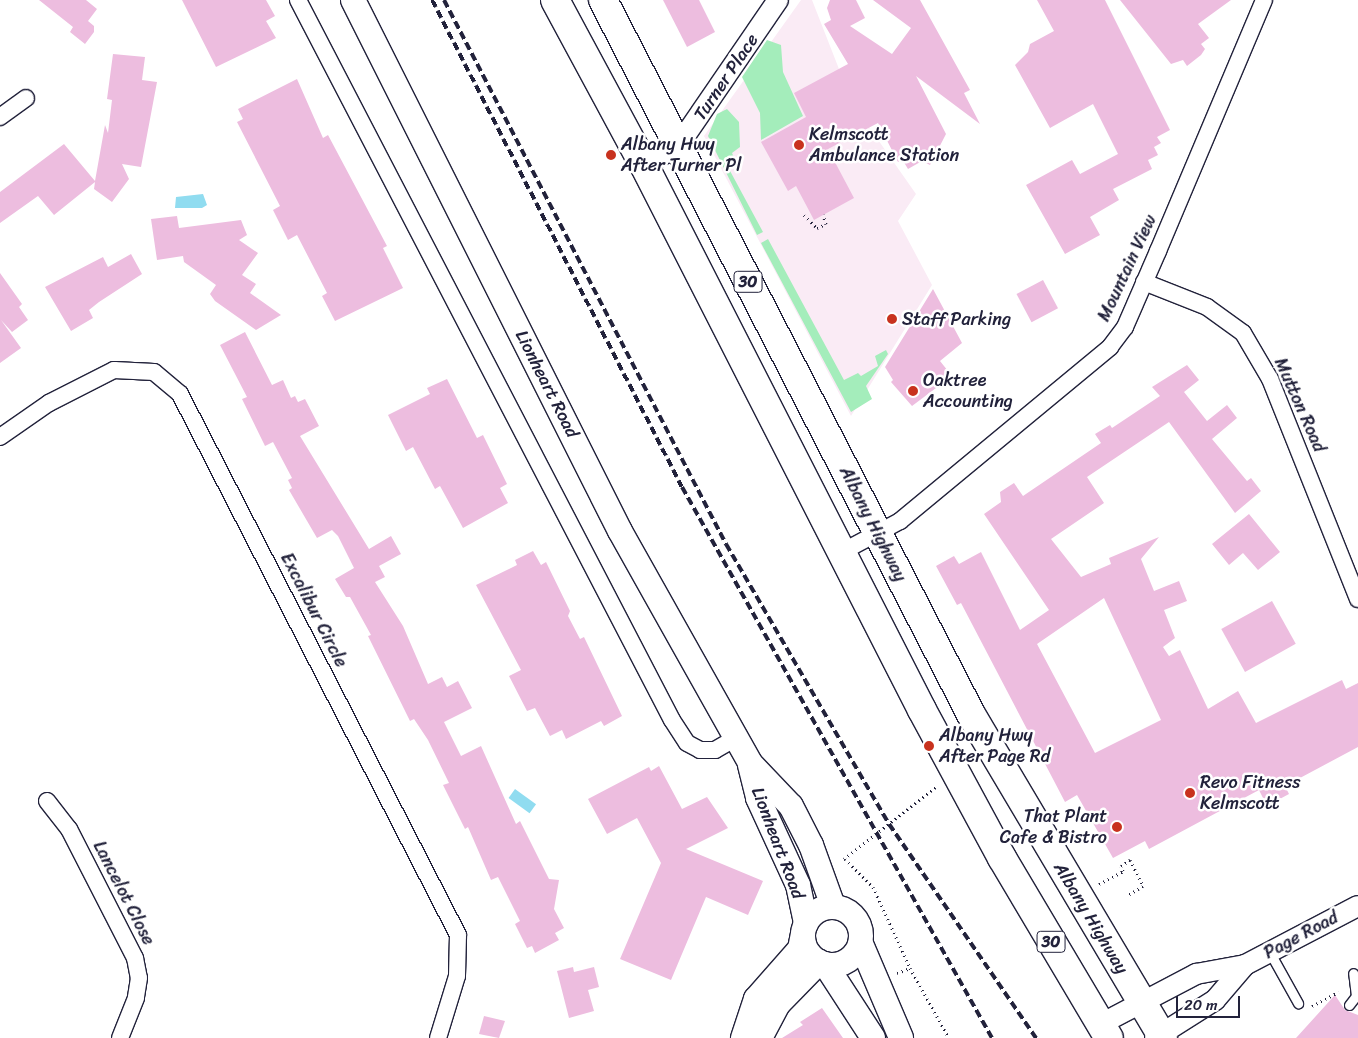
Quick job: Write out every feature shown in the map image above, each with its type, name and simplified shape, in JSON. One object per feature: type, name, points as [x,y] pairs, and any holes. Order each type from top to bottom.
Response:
[{"type":"highway","name":"30","points":[[555,0],[644,165],[840,553],[1002,858],[1104,1032]]},
{"type":"highway","name":"Albany Highway","points":[[603,0],[972,716],[1160,1037]]},
{"type":"main road","name":"Lionheart Road","points":[[353,0],[620,530],[750,764],[758,798],[798,885],[804,929]]},
{"type":"main road","name":"Lionheart Road","points":[[750,764],[791,806],[811,845],[833,906]]},
{"type":"main road","points":[[743,1038],[756,999],[800,949],[804,929],[817,910],[833,906],[856,918],[861,944],[901,1038]]},
{"type":"main road","points":[[804,929],[808,954],[822,963],[873,1038]]},
{"type":"main road","points":[[760,1038],[778,1004],[822,963],[847,961],[861,944]]},
{"type":"street","points":[[298,0],[672,720],[687,743],[700,750],[715,750],[736,738]]},
{"type":"street","name":"Turner Place","points":[[644,165],[678,146],[778,0]]},
{"type":"street","name":"Mountain View","points":[[840,553],[878,534],[907,515],[1110,347],[1125,327],[1264,0]]},
{"type":"street","points":[[0,117],[26,98]]},
{"type":"street","name":"Mutton Road","points":[[1144,282],[1206,307],[1243,333],[1270,378],[1358,599]]},
{"type":"street","name":"Excalibur Circle","points":[[0,437],[50,403],[114,370],[154,372],[180,394],[455,928],[460,943],[459,967],[438,1038]]},
{"type":"street","name":"Lancelot Close","points":[[47,801],[69,829],[135,958],[139,978],[136,998],[120,1038]]},
{"type":"street","name":"Page Road","points":[[1104,1032],[1141,1002],[1196,974],[1244,965],[1358,906]]},
{"type":"street","name":"Page Road","points":[[1160,1037],[1215,1000],[1244,965]]},
{"type":"lane","points":[[1269,951],[1298,1003]]},
{"type":"lane","points":[[1349,1005],[1356,996],[1354,973]]},
{"type":"path","points":[[804,215],[817,228],[826,224],[822,214]]},
{"type":"path","points":[[840,863],[943,781]]},
{"type":"path","points":[[844,859],[873,887],[910,968],[949,1038]]},
{"type":"path","points":[[1098,884],[1123,871],[1121,866],[1130,860],[1143,886],[1128,895]]},
{"type":"shaded area","points":[[801,0],[812,0],[839,69],[869,127],[916,194],[898,221],[932,285],[851,416],[704,136]]},
{"type":"green space","points":[[767,40],[781,45],[783,72],[803,116],[761,140],[760,113],[742,77]]},
{"type":"green space","points":[[727,109],[739,122],[740,147],[732,153],[737,164],[729,169],[763,232],[757,235],[708,136],[717,114]]},
{"type":"green space","points":[[768,239],[844,380],[858,373],[861,376],[878,366],[875,356],[886,350],[888,354],[866,386],[872,399],[851,412],[761,243]]},
{"type":"water","points":[[203,194],[207,205],[202,208],[175,208],[176,197]]},
{"type":"water","points":[[515,789],[536,804],[530,813],[509,798]]},
{"type":"building","points":[[39,0],[86,0],[97,9],[88,21],[94,26],[94,32],[85,44],[70,32],[73,27]]},
{"type":"building","points":[[182,0],[266,0],[275,16],[266,21],[276,38],[216,67]]},
{"type":"building","points":[[663,0],[699,0],[715,32],[687,47]]},
{"type":"building","points":[[830,0],[856,0],[865,18],[850,26],[892,54],[911,28],[873,0],[920,0],[970,90],[964,93],[980,124],[916,76],[946,134],[930,165],[922,161],[908,169],[902,159],[898,162],[878,123],[828,149],[854,198],[814,220],[796,186],[788,191],[761,142],[806,117],[794,93],[848,64],[824,24],[831,20],[827,8]]},
{"type":"building","points":[[1037,0],[1105,0],[1170,130],[1157,137],[1161,143],[1154,147],[1158,155],[1148,160],[1152,169],[1113,189],[1119,200],[1090,217],[1100,235],[1065,254],[1026,185],[1072,160],[1080,174],[1118,154],[1093,104],[1050,128],[1015,65],[1028,52],[1030,44],[1054,31]]},
{"type":"building","points":[[1120,0],[1231,0],[1198,24],[1209,38],[1201,44],[1205,49],[1201,55],[1187,66],[1183,60],[1171,64]]},
{"type":"building","points":[[113,54],[145,57],[142,80],[157,82],[141,167],[122,164],[129,179],[112,202],[94,189],[95,182],[54,215],[38,196],[0,223],[0,192],[64,144],[95,181],[105,125],[108,133],[112,100],[107,99]]},
{"type":"building","points":[[297,79],[323,138],[328,135],[387,246],[383,248],[403,288],[335,321],[322,296],[327,293],[297,235],[288,240],[273,210],[280,206],[237,122],[243,119],[238,109]]},
{"type":"building","points":[[177,216],[179,228],[241,220],[247,235],[239,240],[258,253],[242,275],[256,284],[250,293],[281,315],[256,330],[215,301],[210,294],[216,285],[184,262],[183,256],[157,260],[151,219]]},
{"type":"building","points":[[131,254],[142,274],[89,310],[93,318],[71,331],[45,287],[103,257],[108,267]]},
{"type":"building","points":[[0,273],[22,304],[19,307],[28,320],[12,332],[1,320],[21,348],[0,363]]},
{"type":"building","points":[[1043,280],[1058,308],[1032,322],[1017,294]]},
{"type":"building","points":[[933,289],[962,343],[940,361],[952,376],[912,406],[891,382],[893,380],[885,367]]},
{"type":"building","points":[[245,332],[272,385],[283,380],[291,398],[295,396],[298,402],[305,399],[319,426],[300,436],[369,549],[391,536],[401,554],[379,566],[385,577],[375,582],[403,626],[428,684],[442,677],[447,687],[458,681],[472,708],[444,722],[461,756],[481,746],[516,824],[520,821],[549,879],[559,880],[554,909],[564,928],[555,933],[559,940],[535,953],[532,946],[527,948],[515,924],[520,921],[498,877],[491,880],[468,827],[465,829],[443,785],[449,783],[428,740],[414,719],[410,721],[368,636],[371,635],[350,597],[346,597],[335,579],[354,568],[338,536],[332,530],[317,538],[289,490],[292,488],[288,480],[292,478],[273,442],[265,446],[242,399],[247,397],[220,345]]},
{"type":"building","points":[[1187,365],[1199,380],[1184,392],[1207,421],[1227,405],[1237,418],[1212,439],[1247,481],[1251,478],[1261,491],[1235,513],[1169,422],[1087,477],[1104,503],[1051,539],[1081,577],[1111,564],[1109,558],[1159,537],[1141,559],[1154,591],[1179,581],[1187,601],[1164,610],[1175,638],[1163,647],[1169,656],[1180,650],[1208,709],[1238,691],[1256,723],[1342,680],[1346,689],[1358,683],[1358,747],[1285,786],[1289,794],[1267,806],[1259,790],[1149,849],[1145,841],[1113,858],[1077,795],[1065,802],[961,603],[957,605],[936,566],[954,556],[959,564],[981,552],[1020,630],[1049,610],[984,514],[1001,502],[1000,492],[1014,483],[1023,496],[1101,443],[1095,434],[1110,425],[1112,428],[1160,396],[1152,387]],"holes":[[[1104,598],[1161,720],[1095,753],[1037,644]]]},
{"type":"building","points":[[447,379],[477,438],[483,435],[507,484],[500,488],[508,503],[463,528],[440,486],[435,489],[413,447],[406,451],[388,415],[430,394],[427,388]]},
{"type":"building","points":[[1249,514],[1280,552],[1258,570],[1243,553],[1229,565],[1212,544]]},
{"type":"building","points":[[533,551],[541,565],[546,562],[570,611],[568,616],[580,639],[584,637],[622,716],[604,726],[601,721],[566,739],[562,730],[550,736],[535,708],[527,711],[509,676],[521,670],[476,585],[517,565],[515,560]]},
{"type":"building","points":[[1272,601],[1296,644],[1245,672],[1221,629]]},
{"type":"building","points":[[659,766],[682,809],[707,797],[728,828],[686,849],[763,881],[748,915],[706,897],[671,980],[620,959],[661,863],[637,818],[607,834],[588,799],[649,767],[651,771]]},
{"type":"building","points":[[573,967],[574,972],[594,967],[599,987],[588,990],[594,1011],[569,1018],[557,971]]},
{"type":"building","points":[[1335,995],[1345,1010],[1358,1015],[1358,1038],[1296,1038]]},
{"type":"building","points":[[822,1008],[843,1038],[782,1038],[803,1025],[800,1022]]},
{"type":"building","points":[[484,1016],[505,1021],[499,1038],[479,1034]]},
{"type":"railway","points":[[432,0],[682,487],[992,1038]]},
{"type":"railway","points":[[444,0],[726,544],[889,824],[1036,1038]]},
{"type":"place","name":"Kelmscott Ambulance Station","points":[[799,145]]},
{"type":"place","name":"Albany Hwy After Turner Pl","points":[[611,155]]},
{"type":"place","name":"Staff Parking","points":[[892,319]]},
{"type":"place","name":"Oaktree Accounting","points":[[913,391]]},
{"type":"place","name":"Albany Hwy After Page Rd","points":[[929,746]]},
{"type":"place","name":"Revo Fitness Kelmscott","points":[[1190,793]]},
{"type":"place","name":"That Plant Cafe & Bistro","points":[[1117,827]]}]
